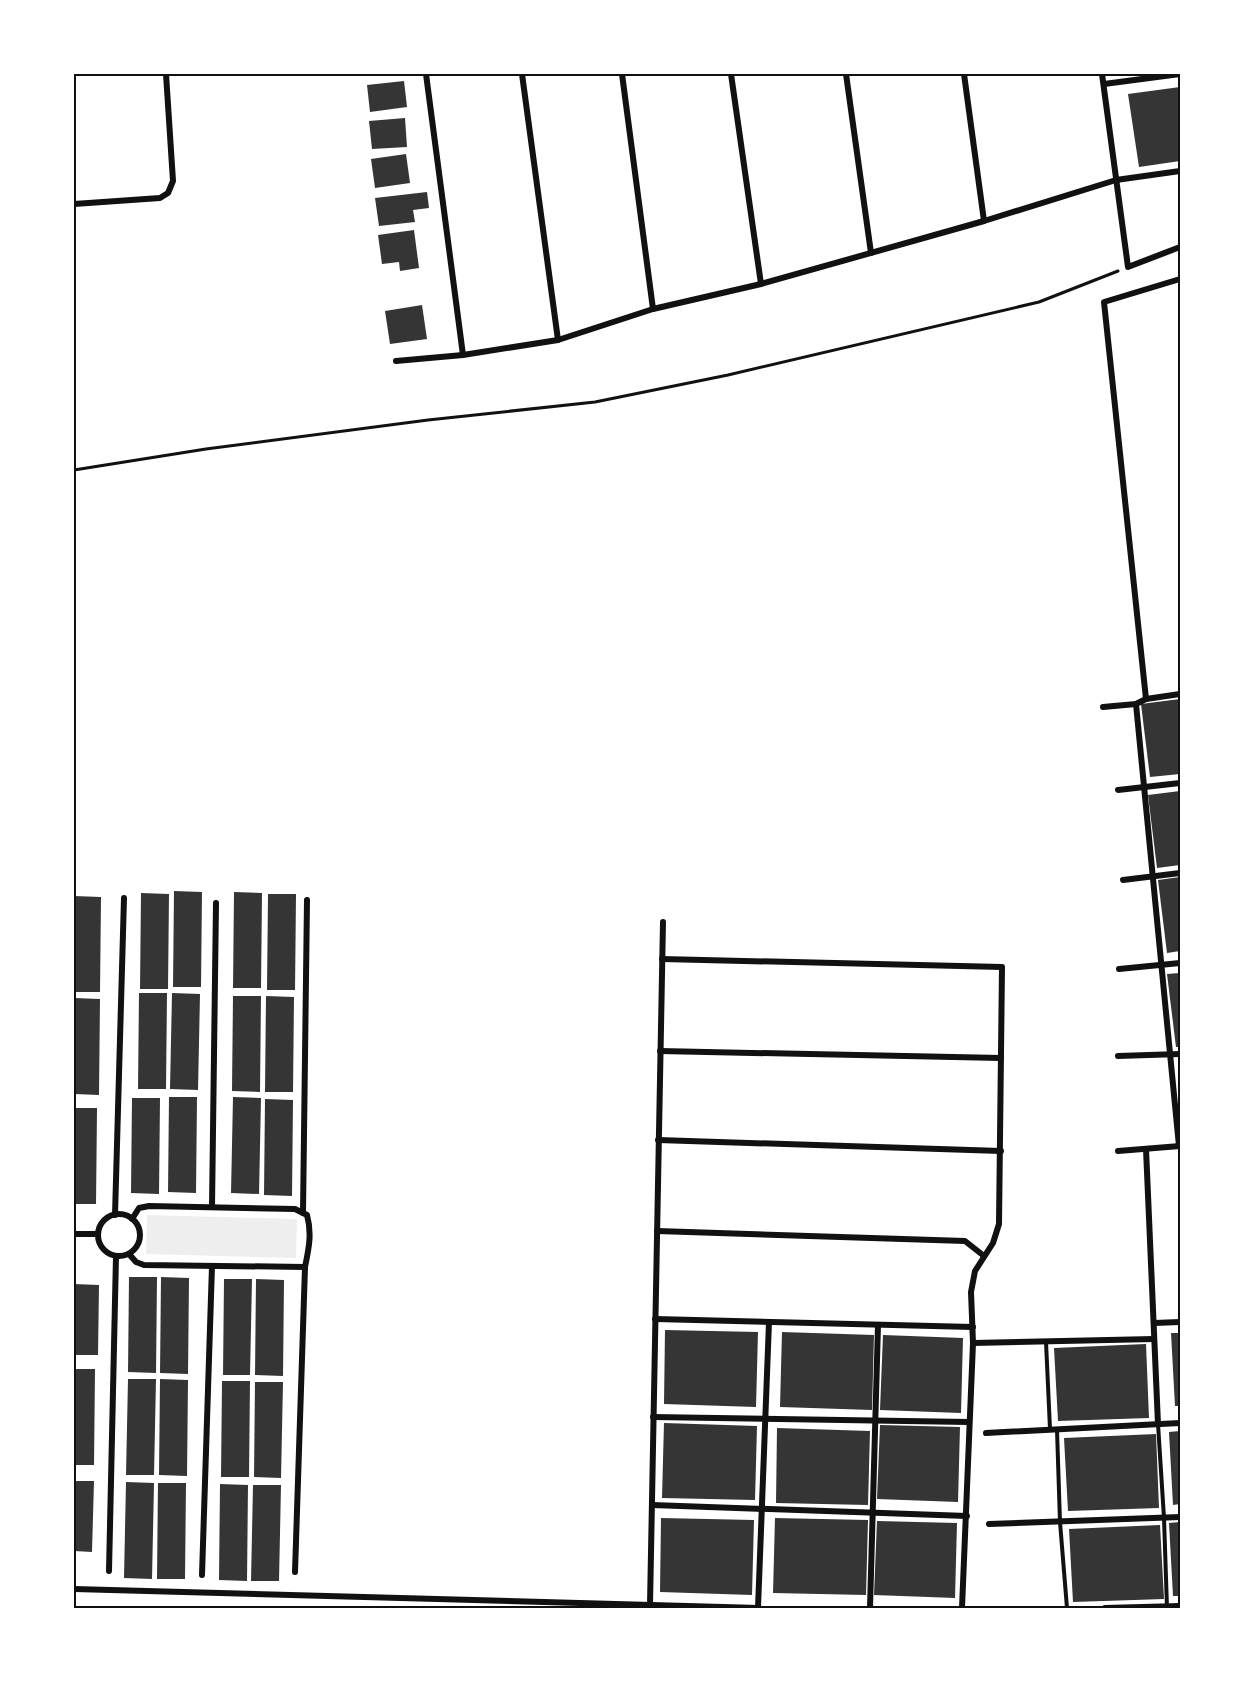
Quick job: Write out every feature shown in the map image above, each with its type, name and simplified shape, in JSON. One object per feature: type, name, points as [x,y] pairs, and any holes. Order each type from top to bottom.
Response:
[{"type":"street","points":[[74,204],[160,198],[168,193],[173,181],[166,74]]},
{"type":"street","points":[[426,74],[463,355]]},
{"type":"street","points":[[522,74],[558,340]]},
{"type":"street","points":[[622,74],[653,309]]},
{"type":"street","points":[[731,74],[761,284]]},
{"type":"street","points":[[846,74],[871,252]]},
{"type":"street","points":[[964,74],[984,221]]},
{"type":"street","points":[[1102,74],[1128,267],[1180,247]]},
{"type":"street","points":[[1104,84],[1180,74]]},
{"type":"street","points":[[396,361],[463,355],[558,340],[653,309],[761,284],[984,221],[1116,180],[1180,171]]},
{"type":"street","points":[[1146,699],[1104,302],[1180,279]]},
{"type":"street","points":[[1103,707],[1136,704],[1146,699],[1180,694]]},
{"type":"street","points":[[1118,1151],[1180,1146],[1136,704]]},
{"type":"street","points":[[1118,790],[1180,783]]},
{"type":"street","points":[[1123,880],[1180,873]]},
{"type":"street","points":[[115,1215],[124,898]]},
{"type":"street","points":[[303,1213],[307,900]]},
{"type":"street","points":[[212,1207],[216,903]]},
{"type":"street","points":[[650,1605],[663,922]]},
{"type":"street","points":[[662,958],[1002,968],[999,1224],[993,1243],[975,1271],[971,1292],[973,1342],[962,1608]]},
{"type":"street","points":[[1119,969],[1180,963]]},
{"type":"street","points":[[660,1051],[1001,1058]]},
{"type":"street","points":[[1118,1056],[1180,1053]]},
{"type":"street","points":[[658,1140],[1001,1151]]},
{"type":"street","points":[[1146,1149],[1158,1424]]},
{"type":"street","points":[[132,1219],[139,1208],[149,1206],[295,1209],[307,1215],[310,1226],[310,1244],[305,1267],[295,1572]]},
{"type":"street","points":[[115,1215],[126,1215],[136,1224],[140,1237],[129,1254],[116,1256],[104,1250],[100,1244],[98,1233],[102,1224],[106,1218],[115,1215]]},
{"type":"street","points":[[657,1231],[965,1241],[984,1256]]},
{"type":"street","points":[[74,1234],[98,1233]]},
{"type":"street","points":[[129,1254],[136,1262],[144,1265],[305,1267]]},
{"type":"street","points":[[109,1571],[116,1256]]},
{"type":"street","points":[[202,1575],[212,1266]]},
{"type":"street","points":[[655,1319],[972,1327]]},
{"type":"street","points":[[74,1589],[758,1608],[769,1322]]},
{"type":"street","points":[[1154,1323],[1180,1322]]},
{"type":"street","points":[[870,1608],[878,1325]]},
{"type":"street","points":[[973,1342],[1154,1339]]},
{"type":"street","points":[[653,1417],[969,1422]]},
{"type":"street","points":[[987,1433],[1180,1423]]},
{"type":"street","points":[[652,1505],[967,1516]]},
{"type":"street","points":[[989,1524],[1180,1517]]},
{"type":"street","points":[[1105,1608],[1180,1606]]},
{"type":"lane","points":[[1046,1342],[1067,1608]]},
{"type":"lane","points":[[1158,1424],[1167,1607]]},
{"type":"path","points":[[74,470],[206,449],[429,420],[595,402],[728,375],[1039,302],[1128,267]]},
{"type":"shaded area","points":[[147,1215],[297,1219],[296,1258],[146,1254]]},
{"type":"building","points":[[404,81],[407,107],[370,112],[367,85]]},
{"type":"building","points":[[1180,87],[1180,161],[1139,167],[1128,94]]},
{"type":"building","points":[[405,118],[407,147],[372,149],[369,121]]},
{"type":"building","points":[[406,154],[410,183],[375,188],[371,159]]},
{"type":"building","points":[[427,192],[429,208],[413,210],[415,222],[379,226],[375,198]]},
{"type":"building","points":[[414,230],[419,268],[400,271],[399,262],[382,264],[378,235]]},
{"type":"building","points":[[422,305],[427,339],[390,344],[385,311]]},
{"type":"building","points":[[1180,699],[1180,774],[1150,777],[1141,704]]},
{"type":"building","points":[[1180,791],[1180,865],[1157,868],[1148,795]]},
{"type":"building","points":[[1180,877],[1180,951],[1167,953],[1158,880]]},
{"type":"building","points":[[174,891],[202,892],[201,987],[173,987]]},
{"type":"building","points":[[234,892],[262,893],[261,988],[233,988]]},
{"type":"building","points":[[141,893],[169,894],[168,989],[140,989]]},
{"type":"building","points":[[268,894],[296,894],[295,990],[267,990]]},
{"type":"building","points":[[74,896],[101,897],[100,992],[74,992]]},
{"type":"building","points":[[1180,973],[1180,1047],[1176,1047],[1167,974]]},
{"type":"building","points":[[139,993],[167,993],[166,1089],[138,1089]]},
{"type":"building","points":[[172,993],[200,994],[198,1090],[170,1089]]},
{"type":"building","points":[[233,996],[261,996],[260,1092],[232,1091]]},
{"type":"building","points":[[266,996],[294,997],[293,1092],[265,1092]]},
{"type":"building","points":[[74,998],[100,999],[99,1095],[74,1094]]},
{"type":"building","points":[[169,1097],[197,1097],[196,1193],[168,1192]]},
{"type":"building","points":[[233,1097],[261,1098],[259,1194],[231,1193]]},
{"type":"building","points":[[132,1098],[160,1098],[159,1194],[131,1193]]},
{"type":"building","points":[[265,1099],[293,1100],[292,1196],[264,1195]]},
{"type":"building","points":[[74,1108],[97,1108],[96,1204],[74,1204]]},
{"type":"building","points":[[129,1277],[157,1277],[156,1373],[128,1372]]},
{"type":"building","points":[[161,1277],[189,1278],[188,1374],[160,1373]]},
{"type":"building","points":[[224,1279],[252,1279],[250,1375],[223,1375]]},
{"type":"building","points":[[256,1279],[284,1280],[283,1376],[255,1375]]},
{"type":"building","points":[[74,1284],[99,1285],[98,1355],[74,1355]]},
{"type":"building","points":[[665,1330],[758,1332],[756,1407],[664,1404]]},
{"type":"building","points":[[782,1332],[874,1335],[872,1410],[780,1407]]},
{"type":"building","points":[[1171,1333],[1180,1333],[1180,1406],[1175,1406]]},
{"type":"building","points":[[883,1335],[963,1338],[961,1413],[880,1410]]},
{"type":"building","points":[[1146,1344],[1149,1418],[1058,1421],[1054,1348]]},
{"type":"building","points":[[74,1369],[95,1369],[94,1465],[74,1465]]},
{"type":"building","points":[[128,1379],[156,1379],[154,1475],[126,1475]]},
{"type":"building","points":[[160,1379],[188,1380],[187,1476],[159,1475]]},
{"type":"building","points":[[222,1381],[250,1381],[249,1477],[221,1477]]},
{"type":"building","points":[[255,1382],[283,1382],[281,1478],[254,1477]]},
{"type":"building","points":[[664,1423],[757,1426],[755,1500],[662,1498]]},
{"type":"building","points":[[880,1425],[960,1427],[958,1502],[877,1499]]},
{"type":"building","points":[[777,1428],[870,1431],[868,1505],[776,1503]]},
{"type":"building","points":[[1180,1431],[1180,1504],[1173,1505],[1169,1432]]},
{"type":"building","points":[[1156,1434],[1159,1508],[1068,1511],[1064,1438]]},
{"type":"building","points":[[74,1481],[94,1481],[92,1552],[74,1551]]},
{"type":"building","points":[[126,1482],[154,1483],[152,1579],[124,1578]]},
{"type":"building","points":[[158,1483],[186,1483],[185,1579],[157,1579]]},
{"type":"building","points":[[220,1484],[248,1485],[247,1581],[219,1580]]},
{"type":"building","points":[[253,1485],[281,1485],[279,1581],[251,1581]]},
{"type":"building","points":[[661,1518],[754,1520],[752,1595],[660,1592]]},
{"type":"building","points":[[775,1518],[868,1520],[866,1595],[773,1593]]},
{"type":"building","points":[[877,1521],[957,1523],[955,1598],[874,1595]]},
{"type":"building","points":[[1180,1522],[1180,1596],[1173,1596],[1169,1523]]},
{"type":"building","points":[[1160,1525],[1164,1599],[1073,1602],[1069,1529]]}]
